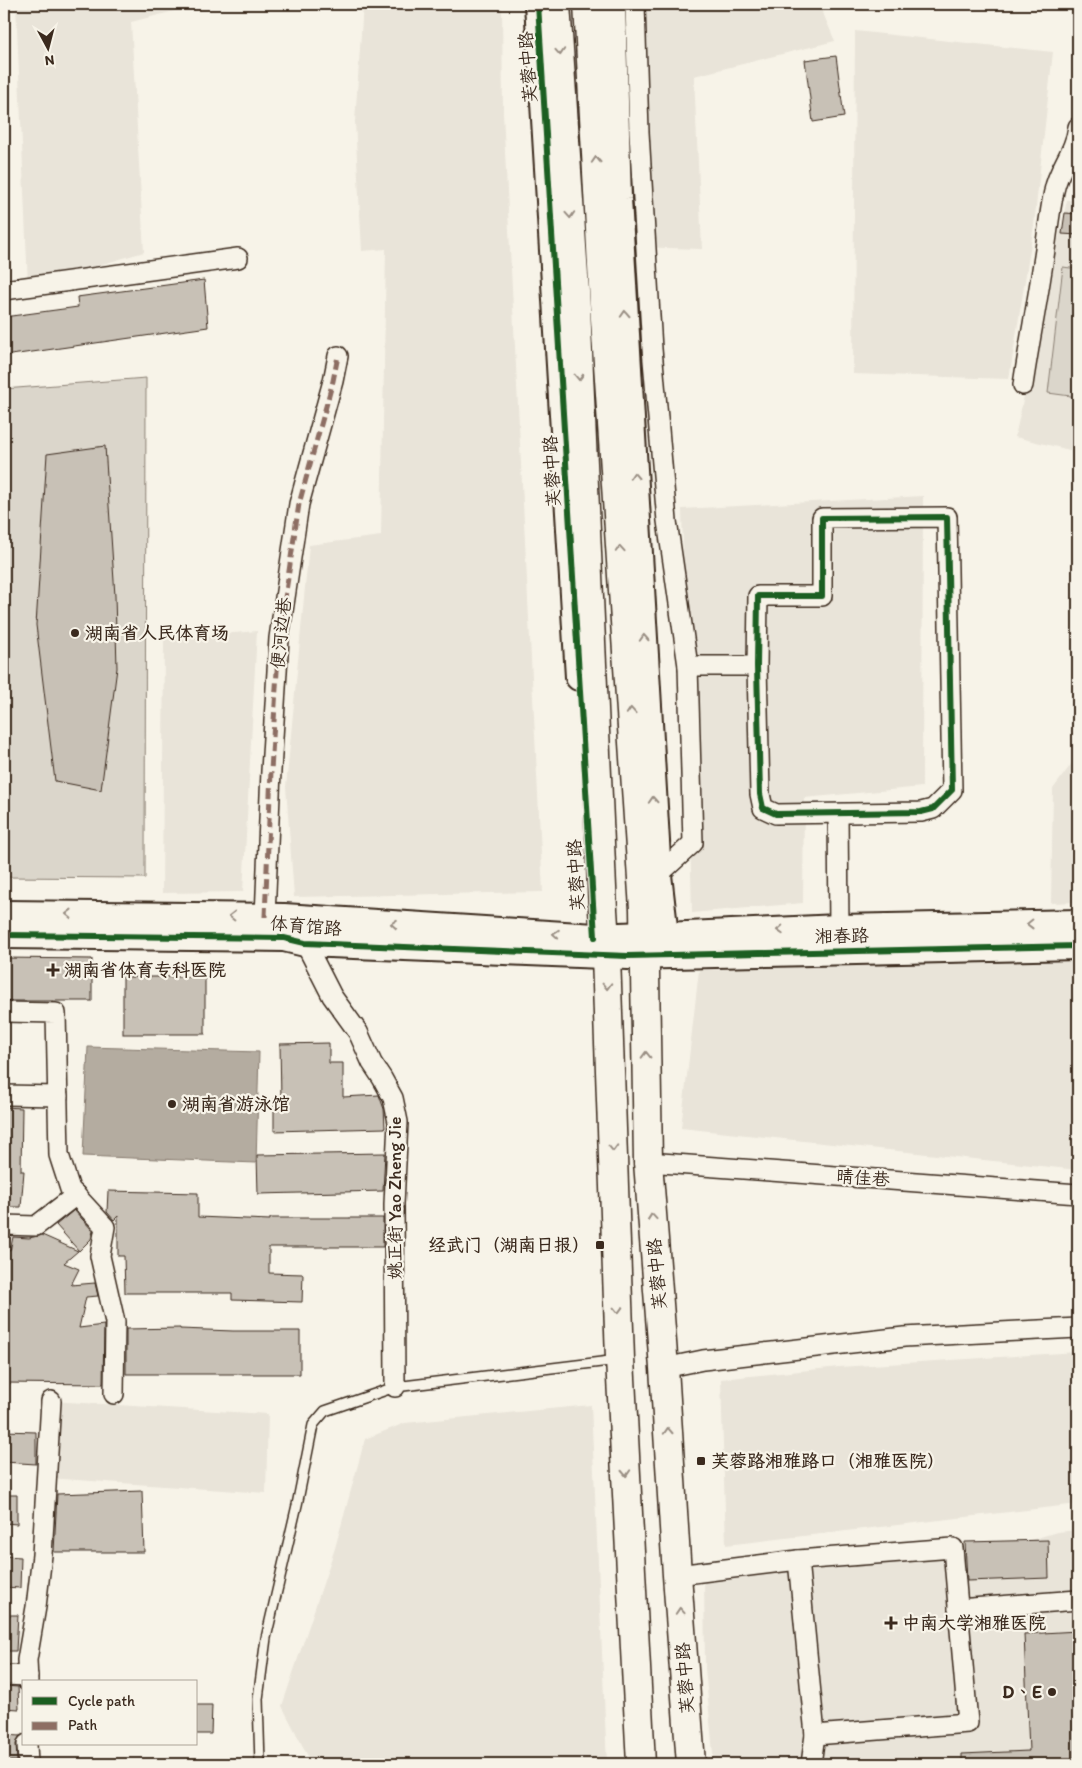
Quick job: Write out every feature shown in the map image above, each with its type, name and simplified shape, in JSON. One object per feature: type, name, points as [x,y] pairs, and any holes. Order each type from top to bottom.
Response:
[{"type":"main road","name":"芙蓉中路","points":[[556,4],[576,307],[620,1359],[641,1764]]},
{"type":"main road","name":"芙蓉中路","points":[[588,4],[604,303],[650,934],[648,1162],[691,1764]]},
{"type":"main road","points":[[590,44],[600,4]]},
{"type":"main road","points":[[650,934],[658,875]]},
{"type":"street","name":"芙蓉中路","points":[[538,4],[602,943]]},
{"type":"street","points":[[612,4],[618,199],[658,875]]},
{"type":"street","points":[[635,4],[639,132],[654,368],[667,521],[688,666],[693,843],[658,875]]},
{"type":"street","points":[[1022,385],[1044,262],[1054,191],[1058,175],[1068,160],[1077,138],[1078,127]]},
{"type":"street","points":[[4,290],[238,258]]},
{"type":"street","name":"便河边巷","points":[[265,917],[279,638],[299,504],[333,382],[338,356]]},
{"type":"street","points":[[947,517],[952,790],[934,809],[921,812],[838,814],[776,814],[763,808],[760,794],[757,666],[758,596],[822,596],[822,518],[947,517]]},
{"type":"street","points":[[688,666],[757,666]]},
{"type":"street","points":[[838,814],[839,928]]},
{"type":"street","name":"体育馆路","points":[[4,914],[265,917],[602,943]]},
{"type":"street","name":"湘春路","points":[[602,943],[650,934],[1078,923]]},
{"type":"street","name":"湘春路","points":[[650,934],[1078,946]]},
{"type":"street","name":"体育馆路","points":[[4,935],[284,938],[306,943],[602,943]]},
{"type":"street","name":"姚正街 Yao Zheng Jie","points":[[306,943],[332,996],[358,1032],[372,1063],[393,1098],[398,1122],[394,1204],[395,1387]]},
{"type":"street","points":[[4,1012],[56,1013],[59,1155],[70,1189],[105,1227],[100,1256],[115,1322],[114,1394]]},
{"type":"street","points":[[4,1095],[58,1096]]},
{"type":"street","name":"晴佳巷","points":[[648,1162],[1078,1194]]},
{"type":"street","points":[[4,1225],[36,1226],[76,1196]]},
{"type":"street","points":[[664,1368],[703,1360],[904,1337],[1078,1328]]},
{"type":"street","points":[[4,1675],[28,1679],[27,1660],[42,1555],[51,1401]]},
{"type":"street","points":[[677,1575],[798,1560],[953,1548],[968,1723],[815,1735]]},
{"type":"street","points":[[798,1560],[815,1735],[811,1764]]},
{"type":"street","points":[[958,1609],[1078,1600]]},
{"type":"street","points":[[27,1746],[28,1764]]},
{"type":"lane","points":[[260,1764],[258,1699],[266,1638],[297,1505],[313,1425],[325,1411],[395,1387],[620,1359]]},
{"type":"shaded area","points":[[16,4],[202,4],[131,22],[144,252],[28,286]]},
{"type":"shaded area","points":[[363,4],[502,4],[503,113],[543,892],[294,897],[286,787],[309,545],[381,536],[386,249],[362,251],[355,122]]},
{"type":"shaded area","points":[[620,4],[819,4],[835,41],[694,76],[702,249],[633,247]]},
{"type":"shaded area","points":[[855,31],[1053,52],[1034,225],[1009,379],[853,374]]},
{"type":"shaded area","points":[[1067,200],[1078,201],[1078,452],[1015,437]]},
{"type":"shaded area","points":[[1063,267],[1078,269],[1078,397],[1048,393]]},
{"type":"shaded area","name":"湖南省人民体育场","points":[[146,378],[145,878],[4,877],[4,389]]},
{"type":"shaded area","points":[[923,496],[922,787],[804,798],[803,903],[692,913],[682,509]]},
{"type":"shaded area","points":[[257,631],[243,892],[162,893],[164,639]]},
{"type":"shaded area","points":[[1078,755],[1078,902],[1051,903],[1053,789]]},
{"type":"shaded area","points":[[1078,957],[1078,1170],[681,1128],[699,970]]},
{"type":"shaded area","name":"湖南省游泳馆","points":[[88,1047],[259,1052],[256,1163],[83,1156]]},
{"type":"shaded area","points":[[1078,1352],[1078,1504],[726,1545],[721,1379],[839,1367]]},
{"type":"shaded area","points":[[51,1401],[268,1414],[266,1493],[48,1478]]},
{"type":"shaded area","points":[[591,1405],[607,1764],[312,1764],[282,1706],[335,1548],[365,1439],[405,1423]]},
{"type":"shaded area","name":"中南大学湘雅医院","points":[[1078,1530],[1078,1764],[714,1764],[705,1668],[704,1577],[946,1549],[1017,1544],[1057,1532]]},
{"type":"building","points":[[836,56],[844,117],[813,122],[805,60]]},
{"type":"building","points":[[1065,213],[1078,214],[1078,235],[1062,234]]},
{"type":"building","points":[[204,280],[208,327],[4,356],[4,317],[78,307],[77,297]]},
{"type":"building","points":[[105,446],[115,596],[117,668],[101,790],[55,781],[36,625],[47,454]]},
{"type":"building","points":[[4,958],[92,959],[92,1001],[4,1001]]},
{"type":"building","points":[[123,977],[205,977],[205,1034],[123,1034]]},
{"type":"building","points":[[329,1043],[329,1063],[343,1063],[343,1097],[379,1095],[384,1109],[385,1128],[274,1131],[274,1099],[281,1099],[280,1044]]},
{"type":"building","points":[[4,1107],[22,1108],[21,1171],[24,1171],[21,1207],[4,1207]]},
{"type":"building","points":[[385,1153],[383,1191],[258,1194],[257,1155]]},
{"type":"building","points":[[108,1191],[198,1193],[198,1217],[270,1220],[270,1218],[383,1218],[383,1247],[269,1247],[269,1273],[303,1274],[302,1302],[232,1300],[232,1293],[125,1293],[124,1256],[118,1256],[118,1216],[114,1220],[107,1212]]},
{"type":"building","points":[[74,1210],[93,1231],[91,1239],[79,1251],[56,1225]]},
{"type":"building","points":[[42,1235],[78,1251],[64,1263],[79,1269],[71,1285],[95,1283],[98,1296],[86,1297],[79,1328],[104,1325],[103,1384],[4,1383],[4,1249],[10,1251],[13,1237],[29,1238]]},
{"type":"building","points":[[180,1328],[233,1331],[300,1331],[300,1374],[126,1374],[126,1329]]},
{"type":"building","points":[[4,1431],[36,1432],[36,1464],[4,1462]]},
{"type":"building","points":[[142,1491],[144,1552],[54,1552],[57,1494]]},
{"type":"building","points":[[4,1495],[17,1495],[17,1524],[4,1523]]},
{"type":"building","points":[[1048,1540],[1049,1578],[967,1581],[965,1542]]},
{"type":"building","points":[[4,1556],[21,1557],[20,1588],[4,1587]]},
{"type":"building","points":[[4,1615],[18,1615],[16,1651],[4,1651]]},
{"type":"building","name":"D、E","points":[[1078,1631],[1078,1764],[962,1764],[962,1754],[1029,1751],[1024,1634]]},
{"type":"building","points":[[4,1686],[18,1687],[19,1709],[4,1708]]},
{"type":"building","points":[[198,1705],[212,1705],[211,1734],[198,1734]]},
{"type":"building","points":[[4,1735],[20,1736],[16,1744],[17,1761],[4,1761]]},
{"type":"marked path","points":[[265,917],[279,638],[299,504],[333,381],[338,356]]},
{"type":"cycle path","points":[[538,4],[595,937]]},
{"type":"cycle path","points":[[947,517],[952,790],[933,809],[921,812],[776,814],[763,808],[760,794],[757,666],[758,596],[822,596],[822,518],[947,517]]},
{"type":"cycle path","points":[[4,935],[284,938],[305,943],[628,956],[1078,946]]},
{"type":"place","name":"湖南省人民体育场","points":[[75,633]]},
{"type":"place","name":"湖南省体育专科医院","points":[[53,970]]},
{"type":"place","name":"湖南省游泳馆","points":[[172,1104]]},
{"type":"place","name":"经武门（湖南日报）","points":[[600,1245]]},
{"type":"place","name":"芙蓉路湘雅路口（湘雅医院）","points":[[701,1461]]},
{"type":"place","name":"中南大学湘雅医院","points":[[891,1623]]},
{"type":"place","name":"D、E","points":[[1052,1692]]}]
